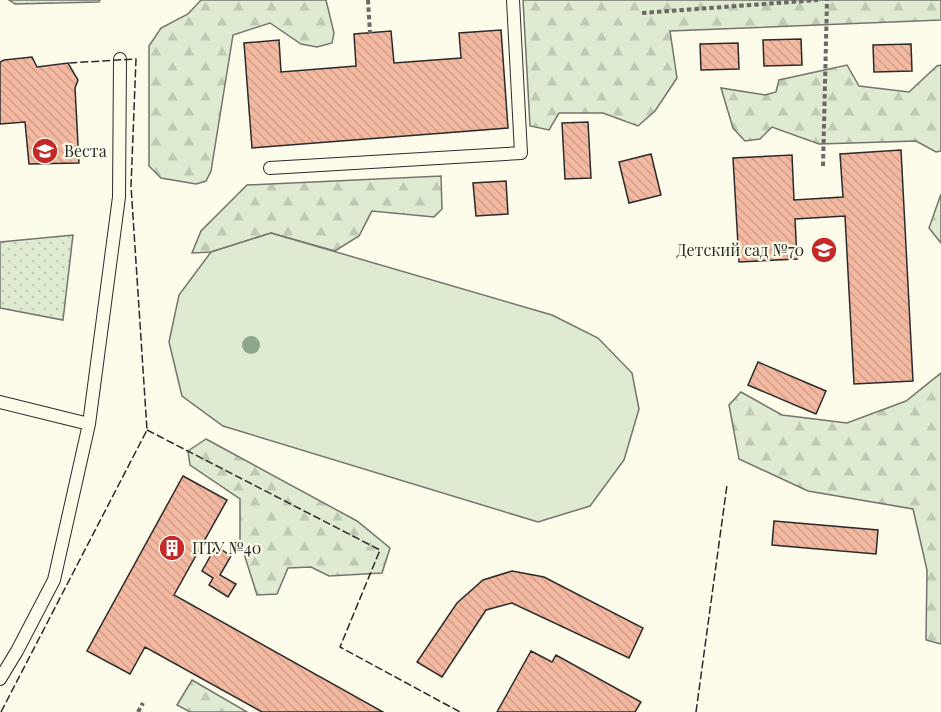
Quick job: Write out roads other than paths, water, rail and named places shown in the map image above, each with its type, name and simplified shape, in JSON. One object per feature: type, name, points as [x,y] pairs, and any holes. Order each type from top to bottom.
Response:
[{"type":"lane","points":[[270,168],[521,153],[513,0]]},
{"type":"lane","points":[[0,679],[18,651],[54,580],[89,424],[119,197],[120,59]]},
{"type":"lane","points":[[0,402],[89,424]]},
{"type":"place","name":"Веста","points":[[45,151]]},
{"type":"place","name":"Детский сад №70","points":[[824,250]]},
{"type":"place","name":"ПТУ №40","points":[[172,548]]}]
